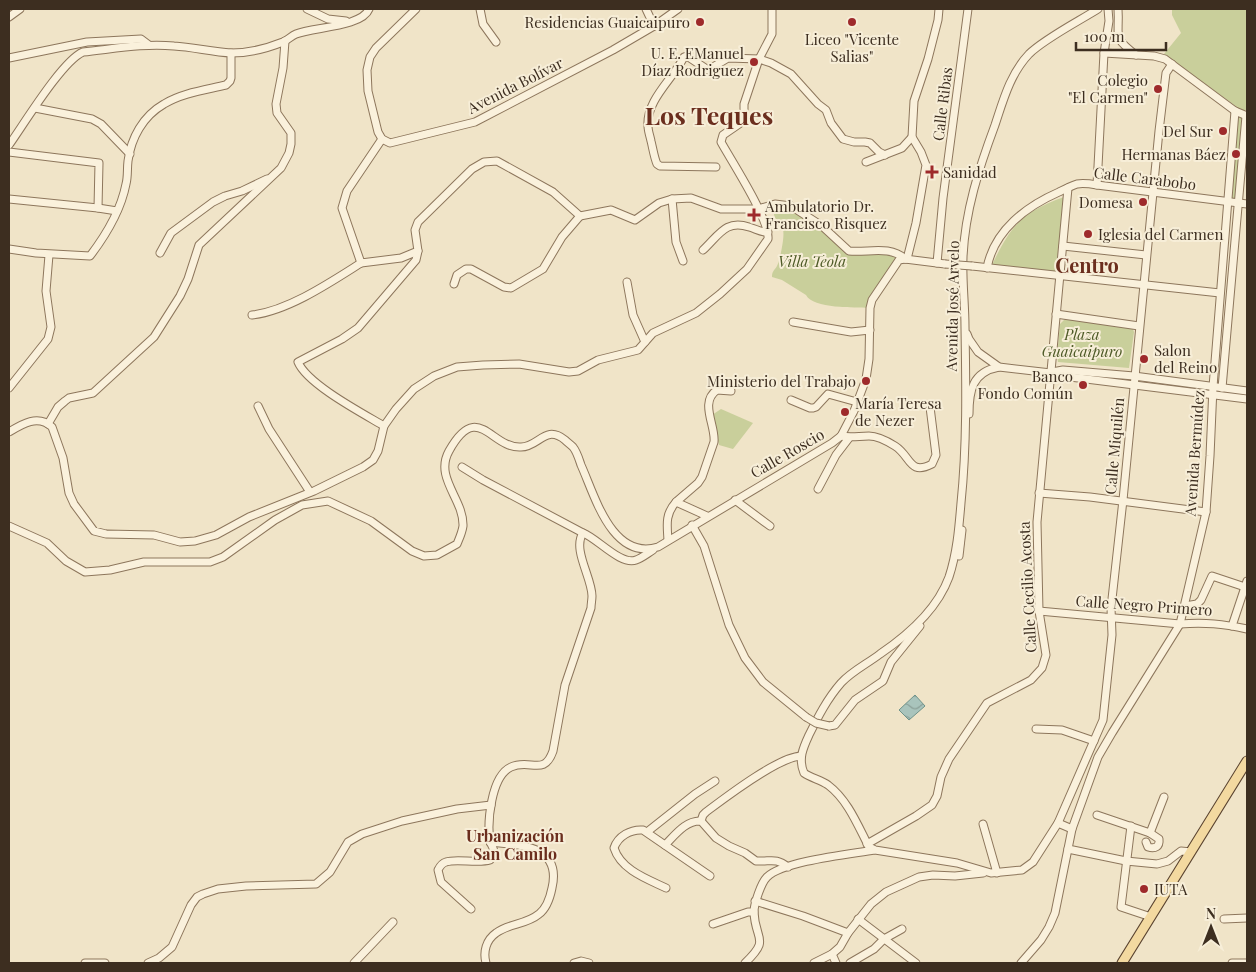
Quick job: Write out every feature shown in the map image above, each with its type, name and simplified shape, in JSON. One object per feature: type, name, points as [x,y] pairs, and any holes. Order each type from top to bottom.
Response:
[{"type":"main road","points":[[1122,963],[1247,761]]},
{"type":"street","points":[[9,18],[20,9]]},
{"type":"street","points":[[307,9],[328,19],[349,21]]},
{"type":"street","points":[[9,145],[63,69],[77,55],[83,52],[150,45],[232,53],[259,49],[285,41],[296,34],[337,26],[361,18],[368,13],[369,9]]},
{"type":"street","points":[[361,263],[342,208],[347,191],[382,139],[378,132],[368,91],[367,70],[370,57],[384,39],[416,9]]},
{"type":"street","points":[[480,9],[483,24],[496,42]]},
{"type":"street","points":[[646,9],[654,26]]},
{"type":"street","name":"Avenida Bolívar","points":[[382,139],[390,142],[475,122],[613,50],[654,26],[678,9]]},
{"type":"street","points":[[9,432],[21,424],[32,420],[48,424],[52,427],[63,458],[69,493],[74,504],[94,531],[106,534],[154,535],[180,542],[195,542],[216,536],[250,517],[310,492],[362,467],[372,460],[378,451],[384,426],[414,389],[434,376],[457,367],[519,364],[569,372],[578,371],[598,360],[638,350],[653,333],[696,313],[720,294],[747,268],[768,239],[768,232],[758,209],[721,142],[723,136],[744,118],[744,104],[759,59],[772,34],[772,9]]},
{"type":"street","points":[[906,259],[916,224],[926,165],[912,137],[914,100],[928,59],[939,9]]},
{"type":"street","name":"Calle Ribas","points":[[941,263],[943,198],[968,9]]},
{"type":"street","name":"Avenida José Arvelo","points":[[801,756],[821,711],[842,682],[904,636],[924,615],[942,590],[948,577],[955,555],[964,465],[965,326],[963,256],[971,197],[976,177],[1010,84],[1022,62],[1037,47],[1098,9]]},
{"type":"street","points":[[1097,185],[1104,53],[1109,21],[1108,9]]},
{"type":"street","points":[[1118,9],[1118,38],[1124,46],[1136,55]]},
{"type":"street","points":[[9,58],[87,42],[141,38],[150,45]]},
{"type":"street","points":[[48,424],[58,407],[65,400],[93,393],[154,337],[180,296],[188,279],[199,245],[281,168],[292,144],[291,133],[277,113],[276,104],[283,68],[285,41]]},
{"type":"street","points":[[9,249],[49,255],[90,256],[99,244],[117,211],[126,184],[130,154],[135,136],[143,122],[152,112],[164,104],[189,94],[226,85],[230,81],[232,53]]},
{"type":"street","points":[[1104,53],[1160,57],[1246,116]]},
{"type":"street","points":[[716,167],[660,166],[657,164],[648,126],[648,116],[652,104],[661,90],[676,73],[684,57],[687,56],[708,70],[728,58],[759,59],[771,63],[790,74],[826,110],[831,123],[844,139],[870,143],[878,152],[885,155]]},
{"type":"street","name":"Calle Miquilén","points":[[832,954],[843,943],[858,919],[871,904],[886,892],[919,877],[1018,872],[1033,862],[1058,823],[1103,720],[1112,635],[1110,617],[1146,255],[1166,73],[1172,64]]},
{"type":"street","points":[[35,108],[92,119],[101,124],[130,154]]},
{"type":"street","name":"Avenida Bermúdez","points":[[1021,963],[1041,940],[1055,913],[1072,829],[1098,757],[1180,624],[1206,512],[1213,390],[1235,110]]},
{"type":"street","name":"Avenida Bermúdez","points":[[1222,388],[1246,116]]},
{"type":"street","points":[[866,162],[902,148],[912,137]]},
{"type":"street","points":[[9,152],[99,164],[98,208]]},
{"type":"street","points":[[384,426],[330,394],[300,368],[298,362],[342,339],[358,328],[416,260],[418,251],[415,230],[418,222],[472,169],[484,162],[497,161],[552,192],[580,216]]},
{"type":"street","points":[[160,253],[171,233],[213,202],[273,177]]},
{"type":"street","name":"Calle Carabobo","points":[[987,268],[998,240],[1018,216],[1040,200],[1078,184],[1247,204]]},
{"type":"street","name":"Calle Cecilio Acosta","points":[[868,844],[932,805],[937,796],[949,759],[988,703],[1022,686],[1037,675],[1042,668],[1046,655],[1039,610],[1037,522],[1068,188]]},
{"type":"street","points":[[454,284],[456,275],[466,269],[471,269],[504,287],[510,288],[543,269],[562,237],[580,216],[611,210],[635,220],[659,202],[691,198],[720,208],[758,209],[775,204],[791,206],[822,226],[849,251],[889,251],[899,253],[906,259],[1220,293]]},
{"type":"street","points":[[9,199],[117,211]]},
{"type":"street","points":[[672,199],[676,242],[683,261]]},
{"type":"street","points":[[703,250],[732,224],[768,232]]},
{"type":"street","points":[[1063,246],[1146,255]]},
{"type":"street","points":[[252,315],[263,314],[319,290],[361,263],[401,258],[418,251]]},
{"type":"street","points":[[9,388],[48,339],[51,327],[46,291],[49,255]]},
{"type":"street","name":"Calle Roscio","points":[[584,533],[605,549],[631,561],[636,560],[841,436],[858,402],[866,379],[872,300],[895,263],[906,259]]},
{"type":"street","points":[[627,282],[633,315],[644,342]]},
{"type":"street","points":[[1056,314],[1139,326]]},
{"type":"street","points":[[793,322],[851,332],[870,330]]},
{"type":"street","points":[[965,326],[969,339],[978,352],[998,367],[1051,373],[1063,370],[1213,390],[1247,399]]},
{"type":"street","name":"Avenida José Arvelo","points":[[692,525],[704,546],[729,625],[745,658],[763,682],[806,717],[816,723],[829,726],[835,725],[855,700],[883,681],[894,658],[940,601],[953,578],[961,546],[966,499],[970,393],[979,377],[989,370],[998,367]]},
{"type":"street","points":[[1213,390],[1222,388],[1247,391]]},
{"type":"street","points":[[668,540],[667,518],[669,512],[676,502],[698,483],[702,477],[714,442],[710,421],[711,397],[718,390],[731,391]]},
{"type":"street","points":[[791,400],[810,408],[816,407],[828,394],[858,402]]},
{"type":"street","points":[[258,406],[269,429],[310,492]]},
{"type":"street","points":[[841,436],[849,438],[868,436],[883,440],[897,447],[912,466],[923,468],[932,464],[936,455],[930,407]]},
{"type":"street","points":[[9,526],[47,543],[66,561],[85,572],[100,571],[144,562],[210,562],[223,557],[275,520],[302,505],[328,502],[371,521],[412,552],[424,556],[437,556],[457,544],[463,526],[461,514],[444,472],[444,464],[448,453],[459,435],[475,427],[482,428],[504,443],[522,448],[532,445],[539,438],[549,434],[559,435],[573,447],[607,525],[624,543],[649,550],[658,547]]},
{"type":"street","points":[[818,488],[836,455],[849,438]]},
{"type":"street","points":[[462,468],[584,533],[580,539],[580,548],[592,595],[590,608],[565,685],[550,761],[542,765],[521,764],[510,767],[499,779],[491,806],[488,827],[490,842],[495,850],[494,856],[490,860],[482,862],[447,861],[438,870],[441,882],[471,909]]},
{"type":"street","points":[[1039,493],[1123,500],[1206,512]]},
{"type":"street","points":[[735,500],[770,526]]},
{"type":"street","points":[[676,502],[707,516]]},
{"type":"street","points":[[1184,606],[1197,604],[1201,600],[1212,576],[1246,584],[1232,626]]},
{"type":"street","name":"Calle Negro Primero","points":[[1039,610],[1180,624],[1202,622],[1247,630]]},
{"type":"street","points":[[886,650],[894,658]]},
{"type":"street","points":[[1100,727],[1112,733]]},
{"type":"street","points":[[1036,728],[1062,730],[1094,741]]},
{"type":"street","points":[[701,821],[706,812],[746,783],[786,760],[801,756],[801,766],[804,773],[824,782],[837,792],[868,844],[875,850]]},
{"type":"street","points":[[647,832],[714,781]]},
{"type":"street","points":[[1150,833],[1164,797]]},
{"type":"street","points":[[148,963],[159,958],[172,947],[196,897],[218,889],[246,886],[316,884],[330,872],[348,842],[362,834],[402,821],[457,809],[491,806]]},
{"type":"street","points":[[1097,815],[1150,833],[1159,839],[1157,848],[1153,849],[1148,847],[1146,842]]},
{"type":"street","points":[[665,845],[675,834],[691,822],[701,821]]},
{"type":"street","points":[[701,821],[716,838],[756,861],[780,861],[788,867]]},
{"type":"street","points":[[1058,823],[1072,829]]},
{"type":"street","points":[[745,963],[760,947],[761,938],[754,912],[755,902],[767,877],[780,869],[818,858],[875,850],[957,863],[994,873],[983,824]]},
{"type":"street","points":[[1131,826],[1121,907],[1151,917]]},
{"type":"street","points":[[666,888],[636,873],[621,861],[614,848],[625,835],[636,830],[647,832],[710,876]]},
{"type":"street","points":[[486,963],[484,954],[488,941],[496,932],[527,922],[540,914],[550,900],[554,872],[551,862],[544,854],[533,847],[490,842]]},
{"type":"street","points":[[1068,849],[1126,861],[1163,864],[1181,851],[1191,852]]},
{"type":"street","points":[[755,902],[803,916],[848,933]]},
{"type":"street","points":[[714,924],[748,912],[754,912]]},
{"type":"street","points":[[1224,919],[1247,918]]},
{"type":"street","points":[[858,919],[916,963]]},
{"type":"street","points":[[354,963],[393,922]]},
{"type":"street","points":[[850,963],[902,929]]},
{"type":"street","points":[[814,963],[832,954],[836,963]]},
{"type":"street","points":[[85,963],[104,963]]},
{"type":"street","points":[[574,963],[589,963]]},
{"type":"street","points":[[1232,963],[1247,963]]},
{"type":"green space","points":[[1172,9],[1247,9],[1247,110],[1241,110],[1164,54],[1181,33],[1172,15]]},
{"type":"green space","points":[[1237,117],[1243,118],[1236,199],[1230,198]]},
{"type":"green space","points":[[1064,197],[1056,272],[992,265],[1005,240],[1019,222],[1038,208]]},
{"type":"green space","name":"Villa Teola","points":[[775,204],[791,206],[849,251],[899,253],[899,260],[870,308],[817,303],[782,280],[772,277],[779,259],[783,237],[783,230],[774,216]]},
{"type":"green space","name":"Plaza Guaicaipuro","points":[[1065,319],[1132,327],[1134,332],[1129,368],[1058,362],[1060,324]]},
{"type":"green space","points":[[721,409],[753,423],[733,449],[719,445],[712,415]]},
{"type":"water","points":[[915,695],[925,706],[909,720],[899,710]]},
{"type":"place","name":"Residencias Guaicaipuro","points":[[700,22]]},
{"type":"place","name":"Liceo \"Vicente Salias\"","points":[[852,22]]},
{"type":"place","name":"U. E. EManuel Díaz Rodriguez","points":[[754,62]]},
{"type":"place","name":"Colegio \"El Carmen\"","points":[[1158,89]]},
{"type":"place","name":"Del Sur","points":[[1223,131]]},
{"type":"place","name":"Hermanas Báez","points":[[1236,154]]},
{"type":"place","name":"Sanidad","points":[[932,172]]},
{"type":"place","name":"Domesa","points":[[1143,202]]},
{"type":"place","name":"Ambulatorio Dr. Francisco Risquez","points":[[754,215]]},
{"type":"place","name":"Iglesia del Carmen","points":[[1088,234]]},
{"type":"place","name":"Salon del Reino","points":[[1144,359]]},
{"type":"place","name":"Ministerio del Trabajo","points":[[866,381]]},
{"type":"place","name":"Banco Fondo Común","points":[[1083,385]]},
{"type":"place","name":"María Teresa de Nezer","points":[[845,412]]},
{"type":"place","name":"IUTA","points":[[1144,889]]},
{"type":"district","name":"Los Teques","points":[[709,114]]},
{"type":"district","name":"Centro","points":[[1087,264]]},
{"type":"district","name":"Urbanización San Camilo","points":[[515,844]]}]
